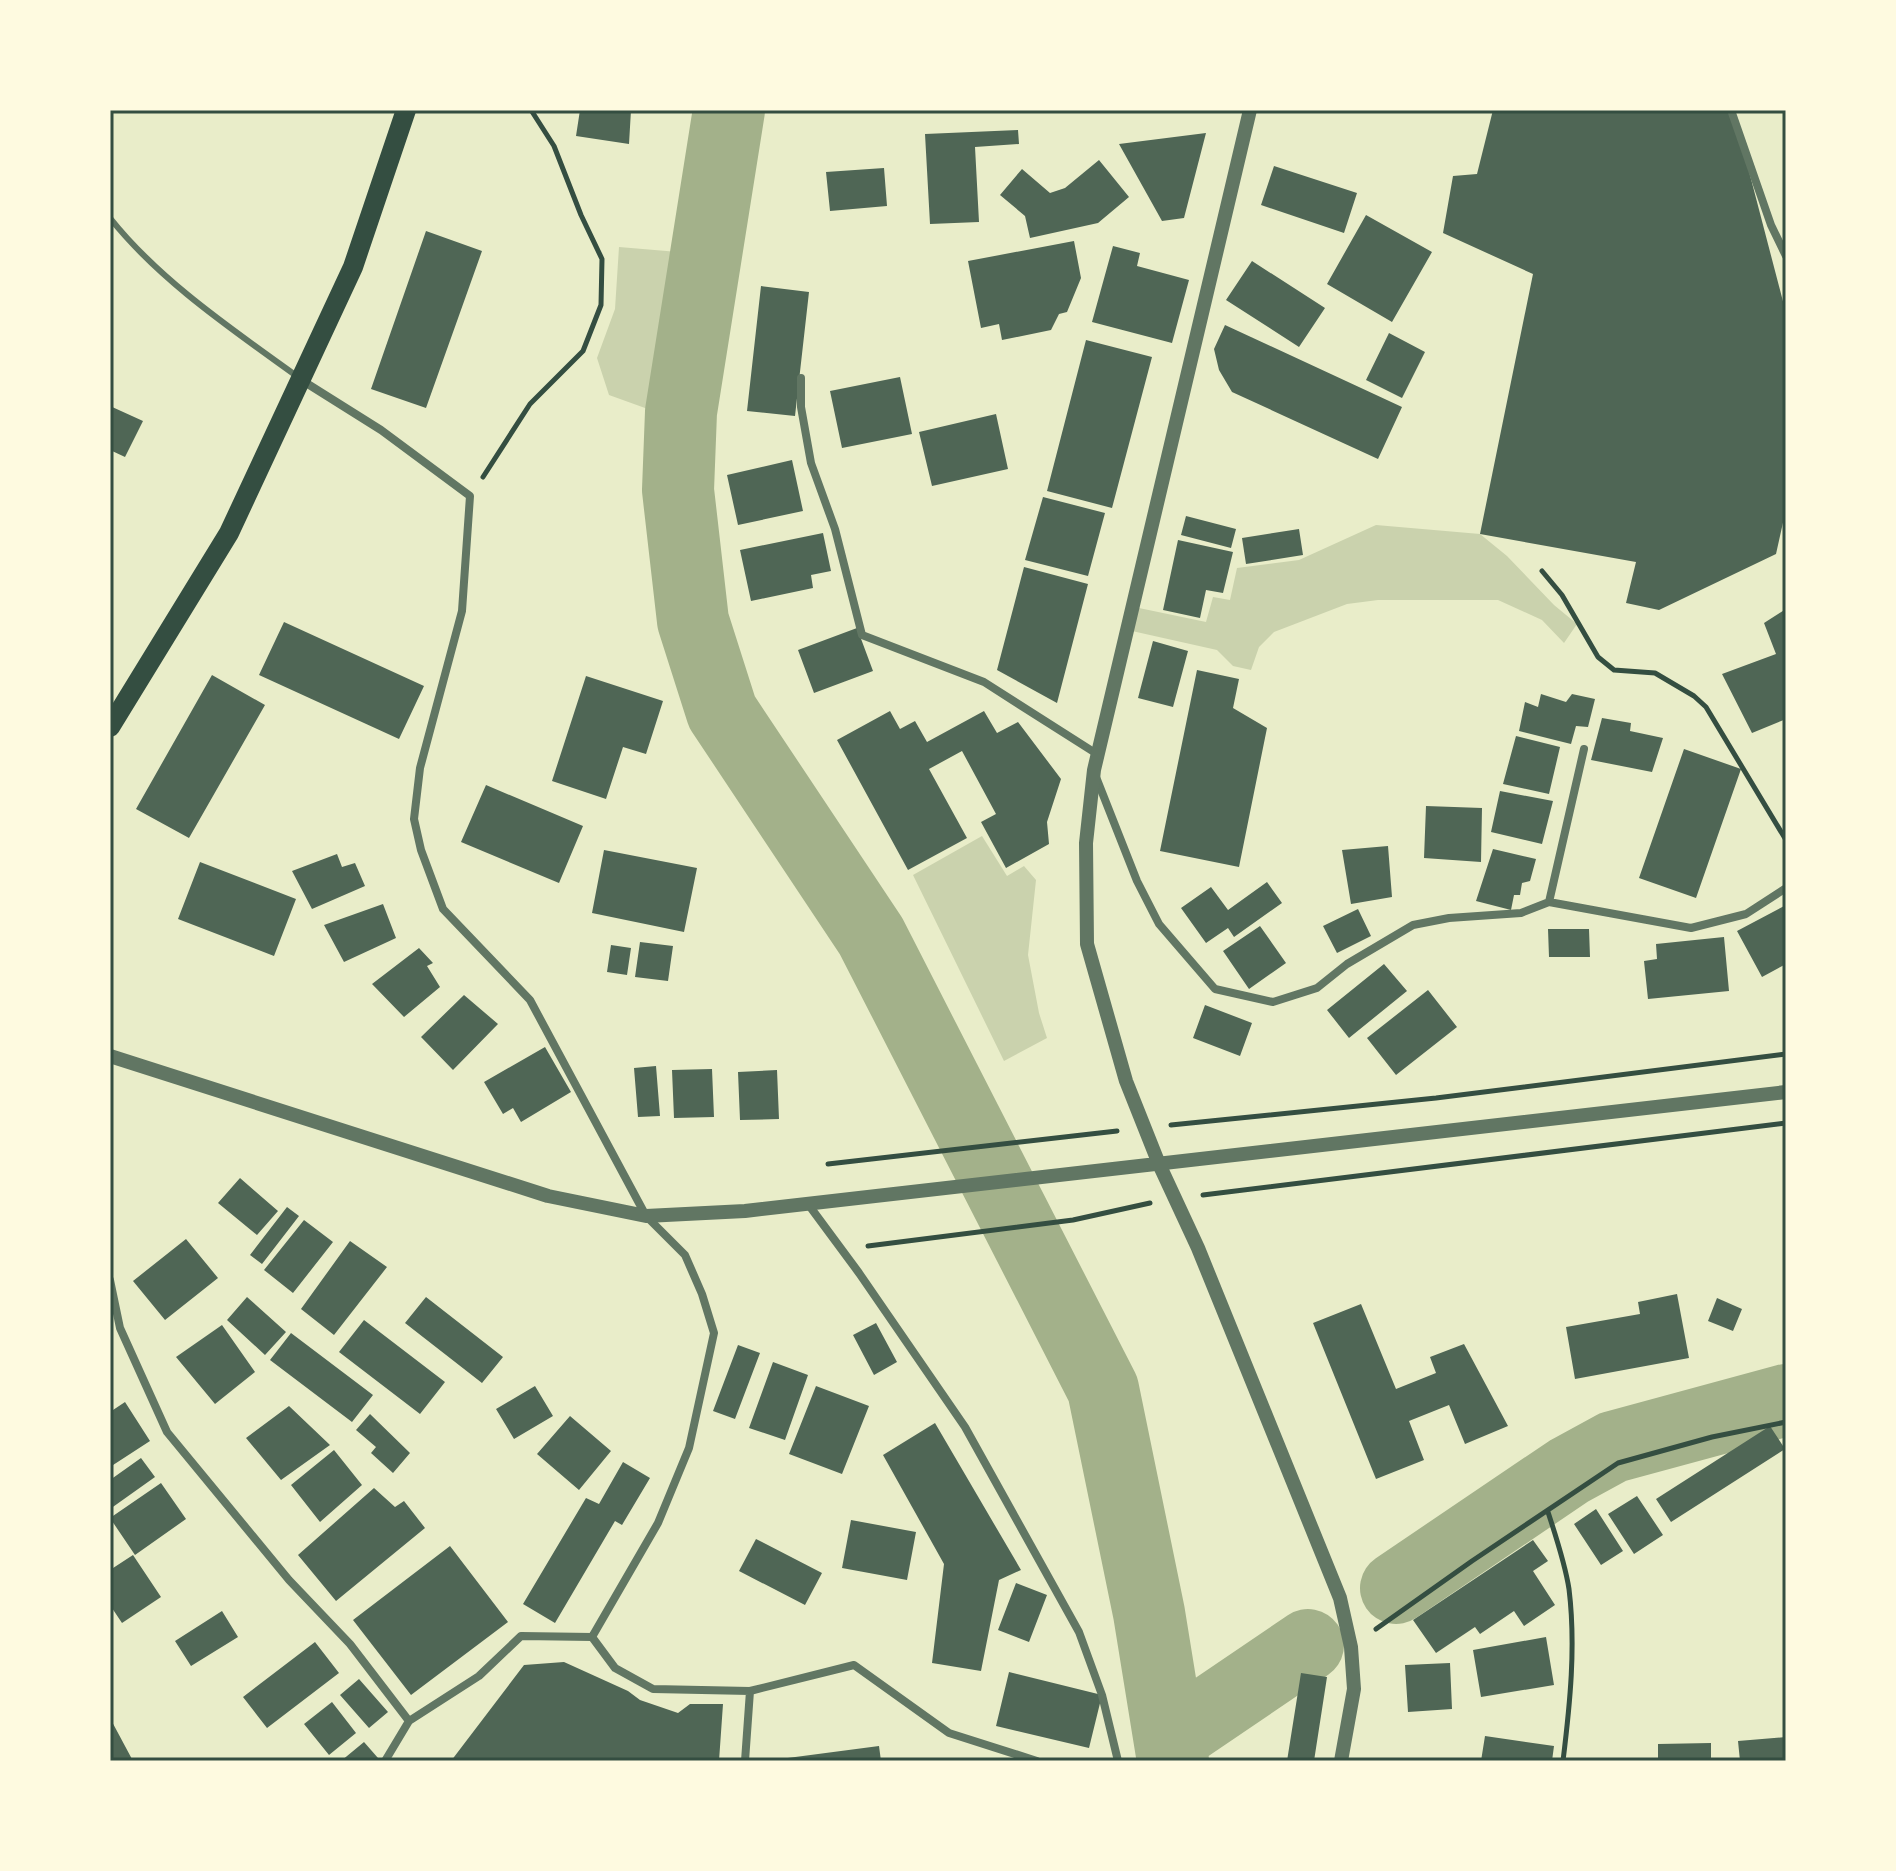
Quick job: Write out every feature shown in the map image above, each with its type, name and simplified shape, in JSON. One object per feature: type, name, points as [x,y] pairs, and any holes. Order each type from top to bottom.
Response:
[{"type":"main road","points":[[110,727],[229,533],[353,267],[406,110]]},
{"type":"street","points":[[1250,110],[1097,754],[1086,843],[1087,944],[1126,1081],[1159,1164],[1198,1248],[1340,1598],[1350,1644],[1354,1689],[1341,1761]]},
{"type":"street","points":[[1731,110],[1771,225],[1786,256]]},
{"type":"street","points":[[801,378],[801,407],[811,463],[835,529],[862,635],[984,682],[1097,754]]},
{"type":"street","points":[[301,380],[381,430],[470,496],[462,611],[420,768],[414,819],[421,850],[443,909],[530,1000],[646,1216],[685,1255],[714,1333],[689,1448],[658,1523],[592,1637]]},
{"type":"street","points":[[1549,902],[1584,749]]},
{"type":"street","points":[[1094,770],[1137,881],[1159,924],[1215,989],[1273,1002],[1317,988],[1347,964],[1413,925],[1449,918],[1521,913],[1549,902],[1691,928],[1746,914],[1786,888]]},
{"type":"street","points":[[110,1056],[548,1196],[646,1216],[745,1211],[1786,1092]]},
{"type":"street","points":[[808,1204],[965,1427],[1079,1632],[1102,1695],[1118,1761]]},
{"type":"street","points":[[110,1280],[120,1328],[167,1432],[289,1580],[350,1644],[409,1721]]},
{"type":"street","points":[[385,1761],[409,1721],[479,1676],[521,1636],[592,1637]]},
{"type":"street","points":[[592,1637],[615,1668],[653,1689],[750,1691],[854,1665],[949,1733],[1037,1761]]},
{"type":"street","points":[[745,1761],[750,1691]]},
{"type":"lane","points":[[110,218],[122,233],[202,307],[301,380]]},
{"type":"path","points":[[470,496],[530,404],[583,351],[601,305],[602,259],[554,146],[531,110]]},
{"type":"path","points":[[1542,571],[1562,595],[1598,657],[1614,670],[1655,673],[1694,696],[1706,707],[1786,840]]},
{"type":"path","points":[[1165,1126],[1436,1098],[1786,1054]]},
{"type":"path","points":[[863,1247],[1073,1220],[1174,1198],[1786,1123]]},
{"type":"path","points":[[828,1164],[1117,1131]]},
{"type":"path","points":[[1350,1644],[1618,1463],[1712,1437],[1786,1422]]},
{"type":"path","points":[[1548,1512],[1569,1591],[1572,1684],[1563,1761]]},
{"type":"green space","points":[[619,247],[690,253],[670,417],[609,395],[597,358],[615,309]]},
{"type":"green space","points":[[1376,525],[1480,534],[1577,624],[1564,643],[1542,620],[1498,600],[1378,600],[1347,604],[1274,632],[1259,647],[1251,670],[1233,666],[1217,650],[1132,631],[1139,608],[1206,622],[1213,597],[1230,600],[1237,568],[1299,560]]},
{"type":"green space","points":[[982,836],[1007,876],[1024,866],[1036,880],[1028,955],[1047,1038],[1004,1061],[913,875]]},
{"type":"building","points":[[580,110],[631,110],[629,144],[576,136]]},
{"type":"building","points":[[1493,110],[1733,110],[1786,313],[1786,509],[1776,554],[1659,610],[1626,603],[1636,562],[1480,534],[1533,274],[1443,233],[1453,176],[1477,174]]},
{"type":"building","points":[[1018,130],[1019,144],[975,147],[979,222],[930,224],[925,134]]},
{"type":"building","points":[[1206,133],[1184,218],[1162,221],[1119,144]]},
{"type":"building","points":[[1099,160],[1129,197],[1098,223],[1030,238],[1025,216],[1000,195],[1022,169],[1050,193],[1065,188]]},
{"type":"building","points":[[1274,166],[1357,193],[1344,233],[1261,205]]},
{"type":"building","points":[[884,168],[887,206],[830,211],[826,172]]},
{"type":"building","points":[[1366,215],[1432,252],[1392,322],[1327,284]]},
{"type":"building","points":[[426,231],[482,251],[426,408],[371,389]]},
{"type":"building","points":[[1074,241],[1081,278],[1067,312],[1059,314],[1051,330],[1002,340],[999,324],[981,328],[968,261]]},
{"type":"building","points":[[1113,246],[1140,253],[1137,266],[1189,280],[1172,343],[1092,322]]},
{"type":"building","points":[[1252,261],[1325,308],[1299,347],[1226,300]]},
{"type":"building","points":[[761,286],[809,292],[795,416],[747,411]]},
{"type":"building","points":[[1225,325],[1402,407],[1378,459],[1232,392],[1219,370],[1214,349]]},
{"type":"building","points":[[1389,333],[1425,352],[1402,398],[1366,380]]},
{"type":"building","points":[[1086,340],[1152,357],[1112,508],[1047,491]]},
{"type":"building","points":[[900,377],[912,434],[842,448],[830,391]]},
{"type":"building","points":[[110,406],[143,421],[125,457],[110,450]]},
{"type":"building","points":[[996,414],[1008,469],[932,486],[919,432]]},
{"type":"building","points":[[792,460],[803,511],[738,525],[727,475]]},
{"type":"building","points":[[1043,497],[1105,513],[1088,576],[1025,560]]},
{"type":"building","points":[[1186,516],[1236,529],[1231,548],[1181,535]]},
{"type":"building","points":[[1299,529],[1303,555],[1246,564],[1242,538]]},
{"type":"building","points":[[823,533],[831,571],[811,575],[813,588],[751,601],[740,550]]},
{"type":"building","points":[[1178,540],[1233,552],[1223,593],[1206,590],[1200,618],[1163,610]]},
{"type":"building","points":[[1024,567],[1088,584],[1057,703],[997,670]]},
{"type":"building","points":[[1786,609],[1786,719],[1752,733],[1722,674],[1776,654],[1764,623]]},
{"type":"building","points":[[284,622],[424,686],[399,739],[259,675]]},
{"type":"building","points":[[857,628],[873,671],[814,693],[798,650]]},
{"type":"building","points":[[1153,641],[1188,651],[1173,707],[1138,698]]},
{"type":"building","points":[[1197,670],[1239,679],[1233,708],[1267,728],[1239,867],[1160,851]]},
{"type":"building","points":[[212,675],[265,705],[189,838],[136,809]]},
{"type":"building","points":[[586,676],[663,701],[646,754],[623,747],[606,799],[552,781]]},
{"type":"building","points":[[1541,694],[1566,702],[1572,694],[1595,699],[1588,727],[1576,726],[1571,744],[1519,731],[1525,702],[1538,707]]},
{"type":"building","points":[[890,711],[900,729],[915,721],[927,742],[984,711],[997,733],[1018,722],[1061,779],[1047,822],[1049,844],[1006,868],[981,822],[996,814],[962,751],[929,769],[967,838],[908,870],[837,740]]},
{"type":"building","points":[[1602,718],[1631,723],[1630,731],[1663,738],[1652,772],[1591,760]]},
{"type":"building","points":[[1516,736],[1560,747],[1549,794],[1503,784]]},
{"type":"building","points":[[1684,749],[1741,769],[1696,898],[1639,878]]},
{"type":"building","points":[[486,785],[583,826],[559,883],[461,842]]},
{"type":"building","points":[[1500,791],[1553,801],[1542,844],[1491,832]]},
{"type":"building","points":[[1426,806],[1482,808],[1481,862],[1424,858]]},
{"type":"building","points":[[1388,846],[1392,897],[1351,904],[1342,850]]},
{"type":"building","points":[[1493,849],[1536,859],[1530,881],[1522,883],[1520,895],[1514,895],[1511,910],[1476,901]]},
{"type":"building","points":[[604,850],[697,868],[684,932],[592,913]]},
{"type":"building","points":[[337,854],[342,867],[355,863],[365,886],[312,909],[292,871]]},
{"type":"building","points":[[200,862],[296,899],[274,956],[178,919]]},
{"type":"building","points":[[1267,882],[1282,903],[1234,937],[1228,928],[1206,943],[1181,908],[1211,887],[1228,910]]},
{"type":"building","points":[[383,904],[396,938],[344,962],[324,925]]},
{"type":"building","points":[[1786,905],[1786,964],[1762,977],[1737,931]]},
{"type":"building","points":[[1358,909],[1371,936],[1337,953],[1323,926]]},
{"type":"building","points":[[1260,926],[1286,963],[1249,989],[1223,951]]},
{"type":"building","points":[[1548,929],[1589,929],[1590,957],[1549,957]]},
{"type":"building","points":[[1724,937],[1729,991],[1648,999],[1644,961],[1657,959],[1656,944]]},
{"type":"building","points":[[640,942],[673,946],[668,981],[635,977]]},
{"type":"building","points":[[611,945],[631,948],[627,975],[607,972]]},
{"type":"building","points":[[419,948],[433,963],[427,966],[440,987],[404,1017],[372,984]]},
{"type":"building","points":[[1384,964],[1407,991],[1349,1038],[1327,1010]]},
{"type":"building","points":[[1428,990],[1457,1027],[1396,1075],[1367,1038]]},
{"type":"building","points":[[464,995],[498,1024],[453,1070],[421,1037]]},
{"type":"building","points":[[1205,1005],[1252,1023],[1240,1056],[1193,1038]]},
{"type":"building","points":[[545,1047],[571,1092],[521,1122],[513,1108],[503,1114],[484,1082]]},
{"type":"building","points":[[656,1066],[660,1116],[638,1117],[634,1068]]},
{"type":"building","points":[[712,1069],[714,1117],[674,1118],[672,1070]]},
{"type":"building","points":[[777,1070],[779,1119],[740,1120],[738,1072]]},
{"type":"building","points":[[240,1178],[278,1211],[257,1235],[218,1203]]},
{"type":"building","points":[[287,1207],[299,1216],[262,1264],[250,1255]]},
{"type":"building","points":[[304,1220],[333,1242],[293,1293],[264,1270]]},
{"type":"building","points":[[186,1239],[218,1278],[165,1320],[133,1281]]},
{"type":"building","points":[[350,1241],[387,1267],[334,1335],[301,1309]]},
{"type":"building","points":[[1677,1294],[1689,1358],[1575,1379],[1566,1327],[1640,1314],[1638,1302]]},
{"type":"building","points":[[247,1297],[286,1332],[265,1355],[227,1320]]},
{"type":"building","points":[[426,1297],[503,1357],[482,1383],[405,1323]]},
{"type":"building","points":[[1717,1298],[1742,1309],[1733,1331],[1708,1321]]},
{"type":"building","points":[[1361,1304],[1396,1389],[1436,1373],[1430,1357],[1464,1344],[1508,1426],[1465,1444],[1449,1405],[1409,1421],[1424,1460],[1376,1479],[1313,1323]]},
{"type":"building","points":[[364,1320],[445,1382],[420,1414],[339,1352]]},
{"type":"building","points":[[876,1323],[897,1362],[874,1375],[853,1335]]},
{"type":"building","points":[[222,1325],[255,1372],[215,1404],[176,1357]]},
{"type":"building","points":[[291,1333],[373,1395],[352,1422],[270,1360]]},
{"type":"building","points":[[738,1345],[760,1353],[735,1419],[713,1411]]},
{"type":"building","points":[[773,1362],[808,1375],[785,1440],[749,1428]]},
{"type":"building","points":[[535,1386],[553,1416],[514,1439],[496,1409]]},
{"type":"building","points":[[816,1386],[869,1406],[842,1474],[789,1454]]},
{"type":"building","points":[[125,1402],[150,1441],[110,1467],[110,1412]]},
{"type":"building","points":[[289,1406],[330,1445],[281,1480],[246,1438]]},
{"type":"building","points":[[370,1414],[410,1453],[393,1473],[371,1453],[376,1447],[356,1430]]},
{"type":"building","points":[[570,1416],[611,1451],[579,1490],[537,1454]]},
{"type":"building","points":[[935,1423],[1021,1570],[999,1580],[981,1671],[932,1663],[944,1564],[883,1455]]},
{"type":"building","points":[[1770,1426],[1785,1449],[1671,1522],[1656,1499]]},
{"type":"building","points":[[334,1450],[362,1485],[320,1522],[291,1485]]},
{"type":"building","points":[[141,1458],[155,1477],[110,1509],[110,1480]]},
{"type":"building","points":[[623,1462],[650,1478],[622,1525],[615,1521],[555,1623],[523,1604],[586,1498],[599,1504]]},
{"type":"building","points":[[161,1483],[186,1519],[135,1555],[110,1518]]},
{"type":"building","points":[[374,1488],[395,1507],[404,1501],[425,1528],[336,1601],[298,1555]]},
{"type":"building","points":[[1637,1496],[1663,1535],[1634,1554],[1608,1514]]},
{"type":"building","points":[[1596,1509],[1623,1551],[1601,1565],[1574,1524]]},
{"type":"building","points":[[851,1520],[916,1532],[907,1580],[842,1568]]},
{"type":"building","points":[[756,1539],[822,1573],[805,1605],[739,1571]]},
{"type":"building","points":[[1533,1540],[1548,1561],[1533,1571],[1555,1605],[1524,1626],[1514,1611],[1480,1634],[1475,1627],[1436,1653],[1413,1620]]},
{"type":"building","points":[[450,1546],[508,1622],[411,1695],[353,1620]]},
{"type":"building","points":[[133,1555],[161,1597],[122,1623],[110,1605],[110,1570]]},
{"type":"building","points":[[1016,1583],[1047,1595],[1029,1642],[998,1630]]},
{"type":"building","points":[[222,1611],[238,1637],[191,1666],[175,1641]]},
{"type":"building","points":[[1546,1637],[1554,1685],[1481,1697],[1473,1650]]},
{"type":"building","points":[[315,1642],[339,1673],[267,1728],[243,1697]]},
{"type":"building","points":[[564,1662],[628,1691],[640,1700],[678,1713],[690,1704],[723,1704],[719,1761],[451,1761],[524,1665]]},
{"type":"building","points":[[1450,1663],[1452,1709],[1408,1712],[1405,1665]]},
{"type":"building","points":[[1009,1672],[1102,1695],[1089,1748],[996,1726]]},
{"type":"building","points":[[1301,1673],[1327,1677],[1314,1761],[1287,1761]]},
{"type":"building","points":[[359,1679],[388,1712],[369,1728],[340,1695]]},
{"type":"building","points":[[332,1702],[356,1733],[329,1755],[304,1724]]},
{"type":"building","points":[[110,1718],[133,1761],[110,1761]]},
{"type":"building","points":[[1485,1736],[1554,1746],[1552,1761],[1481,1761]]},
{"type":"building","points":[[1786,1737],[1786,1761],[1740,1761],[1738,1741]]},
{"type":"building","points":[[364,1742],[378,1758],[374,1761],[341,1761]]},
{"type":"building","points":[[1711,1743],[1711,1761],[1658,1761],[1658,1744]]},
{"type":"building","points":[[879,1746],[881,1761],[780,1761],[780,1759]]},
{"type":"waterway","points":[[729,110],[681,412],[678,490],[693,621],[722,712],[871,936],[1103,1389],[1149,1613],[1173,1761]]},
{"type":"waterway","points":[[1396,1588],[1569,1471],[1613,1447],[1786,1400]]},
{"type":"waterway","points":[[1171,1738],[1308,1645]]}]
